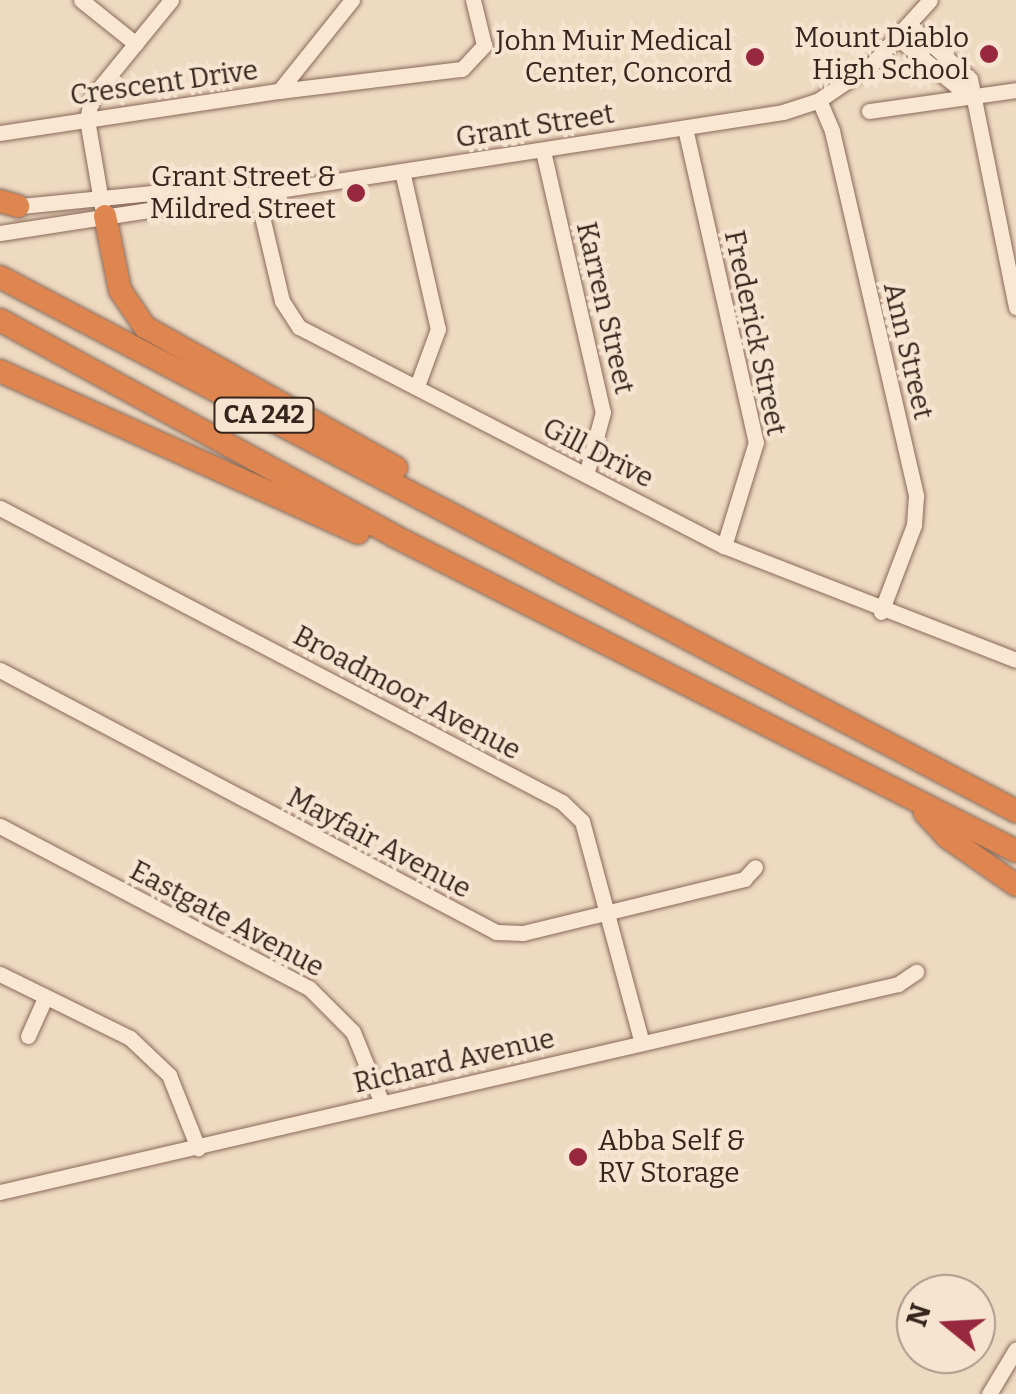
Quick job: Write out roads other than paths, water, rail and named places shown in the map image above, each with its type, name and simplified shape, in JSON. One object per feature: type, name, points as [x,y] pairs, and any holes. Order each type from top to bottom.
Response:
[{"type":"highway","points":[[102,207],[120,290],[145,327],[510,535],[528,554]]},
{"type":"highway","name":"CA 242","points":[[0,276],[1012,807]]},
{"type":"highway","name":"CA 242","points":[[0,320],[394,536],[919,806],[1016,851]]},
{"type":"highway","points":[[0,371],[371,540],[394,536]]},
{"type":"highway","points":[[919,806],[947,838],[1016,885]]},
{"type":"street","points":[[81,0],[136,44]]},
{"type":"street","points":[[102,207],[87,120],[92,97],[171,0]]},
{"type":"street","name":"Crescent Drive","points":[[0,132],[278,91],[352,0]]},
{"type":"street","points":[[278,91],[462,68],[484,45],[473,0]]},
{"type":"street","points":[[818,100],[899,39],[930,0]]},
{"type":"street","points":[[911,26],[970,79],[1016,307]]},
{"type":"street","points":[[899,39],[971,98]]},
{"type":"street","points":[[869,112],[1016,90]]},
{"type":"street","name":"Grant Street","points":[[6,205],[193,208],[256,191],[543,151],[685,128],[818,100]]},
{"type":"street","name":"Ann Street","points":[[818,100],[833,135],[916,496],[914,525],[881,612]]},
{"type":"street","name":"Frederick Street","points":[[685,128],[756,442],[724,546]]},
{"type":"street","name":"Karren Street","points":[[543,151],[603,412],[586,475]]},
{"type":"street","points":[[402,171],[438,330],[416,386]]},
{"type":"street","name":"Gill Drive","points":[[256,191],[291,320],[724,546],[881,612],[1016,660]]},
{"type":"street","name":"Grant Street","points":[[0,233],[102,207]]},
{"type":"street","name":"Broadmoor Avenue","points":[[0,508],[562,802],[582,822],[610,910],[642,1043]]},
{"type":"street","name":"Mayfair Avenue","points":[[0,670],[496,932],[524,932],[744,880],[755,866]]},
{"type":"street","name":"Eastgate Avenue","points":[[0,826],[308,988],[353,1032],[382,1102]]},
{"type":"street","name":"Richard Avenue","points":[[0,1192],[898,984],[916,972]]},
{"type":"street","points":[[0,974],[130,1038],[169,1075],[198,1148]]},
{"type":"street","points":[[28,1036],[45,998]]},
{"type":"street","points":[[989,1394],[1016,1350]]},
{"type":"place","name":"Mount Diablo High School","points":[[989,54]]},
{"type":"place","name":"John Muir Medical Center, Concord","points":[[755,57]]},
{"type":"place","name":"Grant Street & Mildred Street","points":[[356,193]]},
{"type":"place","name":"Abba Self & RV Storage","points":[[578,1157]]}]
